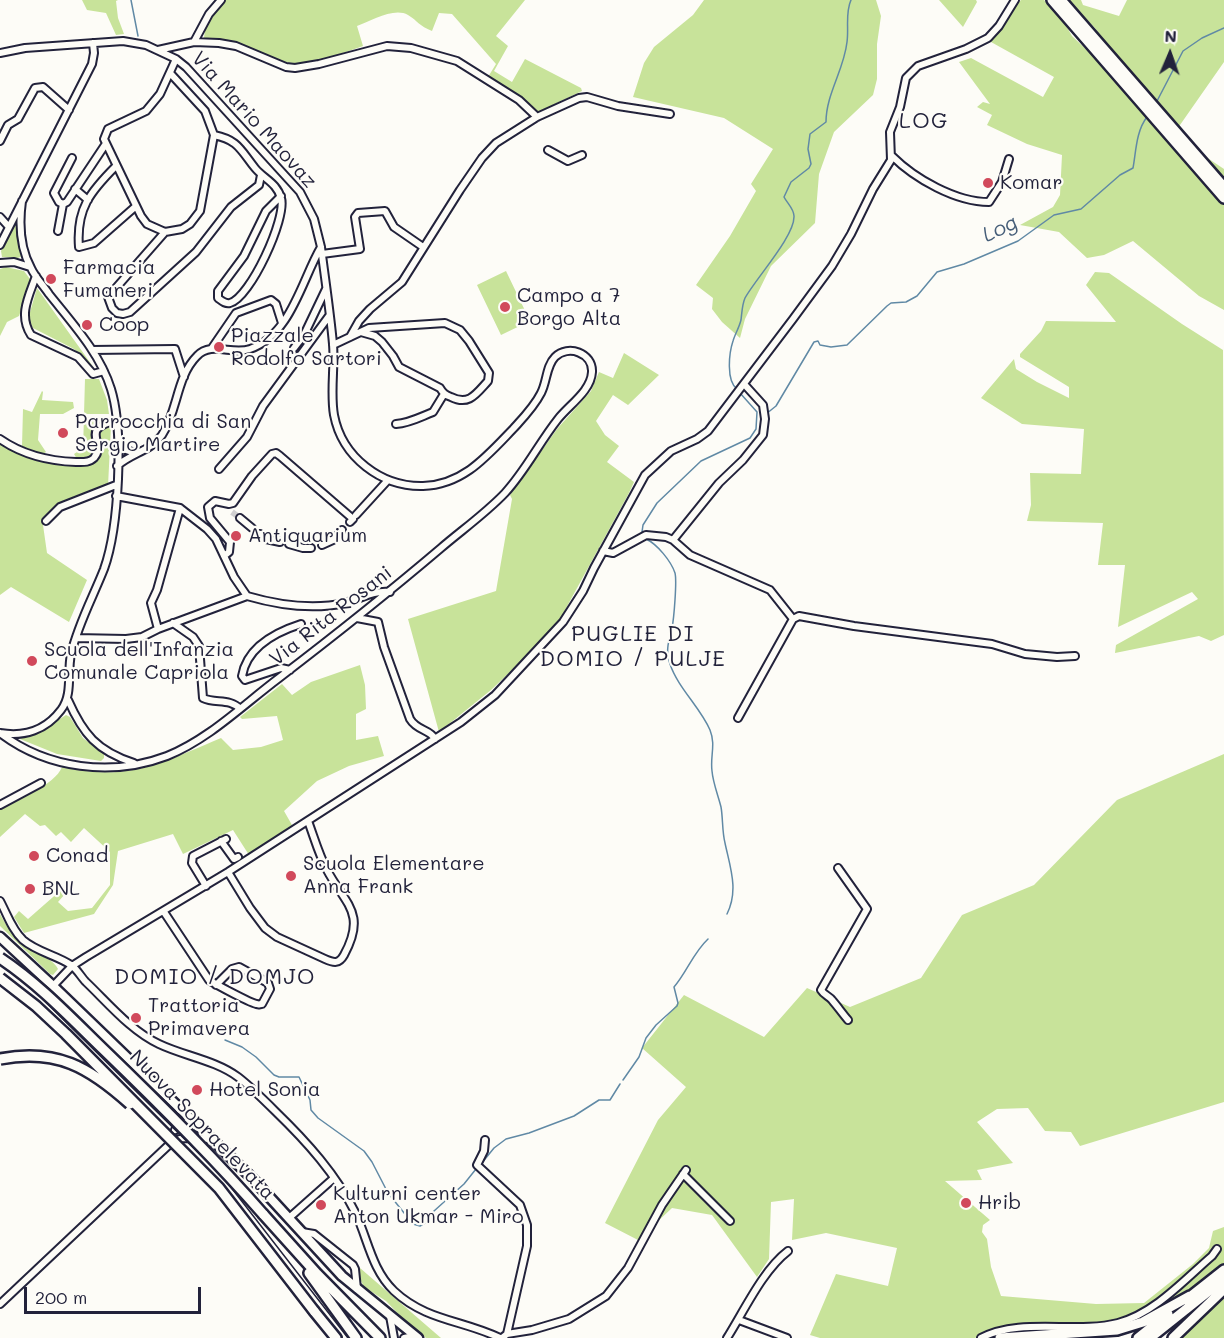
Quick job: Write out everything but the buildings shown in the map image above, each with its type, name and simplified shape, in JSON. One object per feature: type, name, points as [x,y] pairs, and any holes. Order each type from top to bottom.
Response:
[{"type":"highway","points":[[1052,0],[1217,184],[1224,198]]},
{"type":"highway","points":[[1061,0],[1122,77]]},
{"type":"highway","name":"Nuova Sopraelevata","points":[[0,958],[47,994],[235,1182],[263,1214],[356,1338]]},
{"type":"highway","name":"Nuova Sopraelevata","points":[[0,978],[36,1006],[66,1034],[219,1188],[336,1338]]},
{"type":"highway","points":[[0,1059],[41,1055],[74,1064],[126,1101],[219,1188]]},
{"type":"highway","points":[[263,1214],[317,1274],[380,1338]]},
{"type":"highway","points":[[1138,1338],[1224,1270]]},
{"type":"highway","points":[[1150,1338],[1224,1279]]},
{"type":"highway","points":[[1173,1338],[1224,1289]]},
{"type":"highway","points":[[1000,1338],[1117,1330],[1143,1322],[1190,1296]]},
{"type":"highway","points":[[314,1311],[328,1338]]},
{"type":"main road","points":[[0,937],[193,1121],[289,1218],[342,1276],[416,1338]]},
{"type":"street","points":[[194,42],[209,14],[221,0]]},
{"type":"street","points":[[53,986],[72,966],[228,873],[435,740],[495,695],[551,637],[572,610],[645,475],[653,465],[671,452],[708,431],[832,266],[892,156],[890,132],[897,117],[906,78],[911,71],[984,41],[999,26],[1015,0]]},
{"type":"street","name":"Via Mario Maovaz","points":[[0,53],[25,48],[123,41],[146,45],[158,50],[176,59],[192,74],[300,192],[314,219],[322,250],[333,345],[333,412],[340,436],[355,458],[388,480],[398,484],[424,486],[452,481],[465,475],[480,463],[535,403],[555,357],[568,350],[575,351]]},
{"type":"street","points":[[158,50],[194,42],[219,43],[236,46],[286,67],[295,68],[330,62],[387,46],[411,48],[457,61],[519,100],[537,117]]},
{"type":"street","points":[[0,245],[92,63],[93,43]]},
{"type":"street","points":[[170,73],[205,111],[214,135],[200,211],[190,224],[182,229],[165,232],[147,224],[135,207],[105,145],[105,134],[108,129],[146,111],[154,104],[176,59]]},
{"type":"street","points":[[0,141],[8,125],[21,115],[35,88],[43,87],[69,110]]},
{"type":"street","points":[[350,337],[359,321],[370,309],[402,282],[482,158],[496,143],[537,117],[579,98],[670,114]]},
{"type":"street","points":[[214,135],[231,139],[237,144],[261,175],[273,183],[281,196],[282,213],[279,223],[257,272],[235,300],[224,302],[218,298],[218,291],[244,256],[266,211],[281,196]]},
{"type":"street","points":[[58,231],[63,204],[67,202],[105,145]]},
{"type":"street","points":[[548,150],[568,161],[582,155]]},
{"type":"street","points":[[892,156],[909,172],[932,185],[965,198],[985,202],[989,202],[1002,182],[1009,159]]},
{"type":"street","points":[[63,204],[59,202],[54,193],[59,179],[72,158]]},
{"type":"street","points":[[116,166],[82,209],[79,247],[94,243],[135,207]]},
{"type":"street","points":[[165,232],[108,297],[112,308],[117,313],[130,312],[196,252],[231,207],[259,185],[261,175]]},
{"type":"street","points":[[75,189],[88,200]]},
{"type":"street","points":[[22,201],[20,226],[30,267],[92,350],[104,371],[112,393],[117,420],[118,444],[113,528],[108,553],[76,638],[69,666],[68,700],[88,736],[108,752],[137,764]]},
{"type":"street","points":[[117,466],[128,457],[154,443],[161,436],[168,424],[184,377],[199,354],[212,348],[243,351],[266,340],[282,323],[296,301],[322,250],[360,249],[355,217],[358,213],[385,211],[393,227],[423,248]]},
{"type":"street","points":[[0,218],[9,227]]},
{"type":"street","points":[[0,263],[14,262],[30,267]]},
{"type":"street","points":[[36,276],[24,313],[24,320],[31,334],[78,357],[93,374],[104,371]]},
{"type":"street","points":[[294,348],[304,335],[326,288]]},
{"type":"street","points":[[212,348],[236,313],[271,300],[276,304],[282,323]]},
{"type":"street","points":[[219,469],[247,437],[263,406],[329,315]]},
{"type":"street","points":[[333,345],[369,328],[445,323],[460,330],[489,373],[489,379],[474,396],[467,401],[459,401],[444,394],[440,388],[399,367],[382,342],[375,336],[361,332]]},
{"type":"street","points":[[92,350],[176,348],[184,377]]},
{"type":"street","name":"Via Rita Rosani","points":[[0,733],[14,744],[59,762],[99,767],[137,764],[166,756],[192,744],[390,592],[482,514],[520,477],[556,422],[592,376],[590,361],[575,351]]},
{"type":"street","points":[[673,540],[719,483],[743,460],[763,435],[765,415],[763,405],[744,384]]},
{"type":"street","points":[[396,424],[409,423],[434,412],[444,394]]},
{"type":"street","points":[[0,439],[11,447],[32,456],[49,460],[86,462],[94,458],[97,452],[96,431],[98,427],[117,420]]},
{"type":"street","points":[[118,444],[130,453],[136,453]]},
{"type":"street","points":[[224,556],[229,552],[230,542],[210,518],[208,507],[215,501],[229,504],[237,499],[268,458],[276,453],[353,519],[350,522]]},
{"type":"street","points":[[356,515],[388,480]]},
{"type":"street","points":[[46,521],[60,507],[116,485]]},
{"type":"street","points":[[116,496],[180,508],[216,539],[234,577],[247,596]]},
{"type":"street","points":[[229,504],[232,512]]},
{"type":"street","points":[[158,629],[151,603],[157,590],[180,508]]},
{"type":"street","points":[[240,518],[252,528]]},
{"type":"street","points":[[322,545],[333,540],[342,530]]},
{"type":"street","points":[[260,534],[266,539],[280,542]]},
{"type":"street","points":[[603,551],[613,553],[646,535],[666,537],[690,555],[770,590],[793,619]]},
{"type":"street","points":[[289,544],[311,548]]},
{"type":"street","points":[[76,638],[142,637],[247,596],[296,606],[322,606],[346,602],[382,591],[390,592]]},
{"type":"street","points":[[738,718],[793,619],[799,616],[854,626],[992,644],[1025,654],[1075,657]]},
{"type":"street","points":[[357,618],[378,622],[384,647],[410,719],[418,728],[431,733],[435,740]]},
{"type":"street","points":[[173,624],[193,637],[199,646],[203,698],[230,702],[240,709]]},
{"type":"street","points":[[290,670],[281,668],[245,680],[242,676],[243,669],[256,649],[276,634],[302,624]]},
{"type":"street","points":[[0,733],[20,734],[39,729],[55,717],[68,700]]},
{"type":"street","points":[[0,805],[41,783]]},
{"type":"street","points":[[228,873],[255,917],[270,932],[325,959],[338,962],[353,935],[354,918],[346,899],[326,869],[308,821]]},
{"type":"street","points":[[206,886],[192,863],[193,856],[223,840],[234,859],[238,857]]},
{"type":"street","points":[[838,868],[867,909],[821,990],[848,1020]]},
{"type":"street","points":[[0,901],[10,922],[24,940],[33,947],[72,966],[105,1001],[147,1037],[157,1044],[223,1068],[238,1077],[306,1141],[334,1178],[355,1213],[380,1274],[394,1290],[428,1314],[503,1337],[569,1318],[606,1296],[631,1263],[651,1224],[684,1172],[730,1221]]},
{"type":"street","points":[[164,912],[206,976],[216,985],[257,1005],[262,1003],[270,989],[268,983],[239,967],[232,969],[216,985]]},
{"type":"street","points":[[53,986],[60,975],[61,961]]},
{"type":"street","points":[[172,1141],[175,1130],[175,1104]]},
{"type":"street","points":[[175,1130],[180,1124],[193,1121],[190,1132],[183,1138]]},
{"type":"street","points":[[0,1304],[172,1141],[183,1138],[211,1139]]},
{"type":"street","points":[[484,1140],[484,1151],[477,1165],[520,1205],[525,1216],[528,1234],[503,1337]]},
{"type":"street","points":[[289,1218],[334,1178]]},
{"type":"street","points":[[302,1232],[314,1234],[353,1265],[357,1290]]},
{"type":"street","points":[[981,1338],[1003,1329],[1102,1325],[1123,1321],[1159,1301],[1212,1256],[1217,1249]]},
{"type":"street","points":[[727,1338],[765,1277],[778,1259],[788,1251]]},
{"type":"street","points":[[390,1316],[394,1338]]},
{"type":"street","points":[[739,1320],[787,1338]]},
{"type":"street","points":[[404,1338],[416,1338]]},
{"type":"green space","points":[[82,0],[118,0],[116,1],[118,18],[124,34],[116,35],[106,13],[87,10]]},
{"type":"green space","points":[[224,0],[525,0],[496,36],[508,46],[494,71],[512,82],[525,59],[581,88],[582,91],[538,112],[516,94],[488,77],[496,64],[452,14],[439,13],[432,31],[408,15],[389,14],[357,26],[363,46],[312,62],[285,62],[259,51],[225,41],[204,38],[210,18]]},
{"type":"green space","points":[[704,0],[876,0],[881,16],[877,44],[877,79],[873,95],[834,132],[819,174],[815,223],[771,266],[745,319],[740,338],[722,322],[712,309],[713,298],[696,285],[730,236],[756,191],[751,184],[773,149],[724,118],[633,97],[644,63],[654,47],[693,15]]},
{"type":"green space","points":[[939,0],[976,0],[977,2],[963,27]]},
{"type":"green space","points":[[1021,0],[1044,0],[1064,22],[1072,36],[1116,83],[1129,70],[1105,44],[1095,28],[1067,0],[1081,0],[1083,5],[1119,16],[1127,0],[1224,0],[1224,62],[1173,135],[1224,169],[1224,180],[1221,177],[1207,187],[1224,205],[1224,310],[1199,296],[1133,241],[1104,255],[1087,258],[1059,232],[1020,225],[1053,207],[1060,195],[1062,155],[1027,144],[987,125],[992,115],[977,107],[983,102],[990,104],[959,62],[971,58],[1043,97],[1054,77],[991,42],[1001,19]]},
{"type":"green space","points":[[14,225],[17,226],[22,256],[2,257],[1,251]]},
{"type":"green space","points":[[6,267],[24,271],[30,283],[19,316],[7,322],[0,336],[0,269]]},
{"type":"green space","name":"Campo a 7 Borgo Alta","points":[[506,271],[530,321],[501,335],[477,285]]},
{"type":"green space","points":[[1095,272],[1109,273],[1223,350],[1224,635],[1211,641],[1199,636],[1115,653],[1116,645],[1198,599],[1192,592],[1118,627],[1125,565],[1098,565],[1103,523],[1027,521],[1031,505],[1030,473],[1081,474],[1084,429],[1022,424],[981,398],[1014,359],[1016,369],[1069,398],[1069,387],[1020,357],[1020,354],[1041,331],[1046,321],[1116,322],[1086,285]]},
{"type":"green space","points":[[37,288],[94,368],[74,349],[33,328],[28,319]]},
{"type":"green space","points":[[624,353],[659,375],[628,405],[613,395],[596,421],[605,435],[619,446],[607,462],[634,482],[629,493],[559,621],[533,650],[491,690],[439,732],[408,619],[496,591],[512,499],[510,495],[557,429],[591,391],[599,372],[613,378]]},
{"type":"green space","points":[[85,379],[99,379],[107,400],[109,414],[84,414]]},
{"type":"green space","points":[[42,391],[42,400],[73,402],[74,408],[63,414],[40,414],[38,440],[46,452],[42,455],[22,446],[23,409],[32,412]]},
{"type":"green space","points":[[84,417],[109,417],[109,419],[101,421],[93,430],[93,452],[90,456],[77,459],[74,454],[83,448]]},
{"type":"green space","points":[[111,426],[108,486],[62,502],[42,518],[47,553],[87,580],[69,622],[11,587],[0,595],[0,444],[44,460],[68,465],[91,465],[99,455],[100,432]]},
{"type":"green space","points":[[360,665],[365,685],[366,709],[356,714],[356,740],[378,736],[384,756],[349,766],[317,781],[284,811],[292,825],[249,855],[233,830],[183,854],[173,834],[118,851],[113,885],[94,914],[24,933],[14,917],[19,911],[28,919],[61,890],[65,894],[58,902],[68,911],[92,908],[110,885],[110,852],[84,828],[71,842],[61,832],[56,836],[45,825],[40,826],[25,814],[0,837],[0,809],[44,786],[58,774],[62,767],[86,771],[126,771],[162,762],[221,738],[233,750],[261,747],[283,740],[277,716],[242,719],[240,717],[282,684],[292,695],[311,682]]},
{"type":"green space","points":[[66,715],[70,717],[83,738],[104,754],[101,761],[57,754],[20,739],[22,736],[38,733]]},
{"type":"green space","points":[[1224,754],[1224,1102],[1080,1146],[1071,1132],[1045,1131],[1028,1108],[997,1109],[977,1122],[1013,1163],[977,1170],[982,1180],[945,1181],[990,1220],[983,1225],[982,1232],[987,1239],[991,1267],[1001,1296],[1096,1304],[1144,1303],[1193,1264],[1209,1248],[1213,1231],[1224,1227],[1224,1263],[1183,1295],[1144,1317],[1105,1329],[1006,1333],[986,1338],[1008,1332],[1104,1327],[1143,1314],[1219,1251],[1220,1247],[1215,1247],[1209,1257],[1151,1305],[1125,1319],[1111,1323],[1023,1326],[989,1332],[975,1338],[820,1338],[810,1335],[836,1274],[888,1286],[897,1248],[826,1233],[792,1240],[794,1199],[771,1202],[769,1259],[757,1277],[712,1215],[672,1208],[638,1240],[605,1223],[658,1120],[686,1087],[642,1048],[684,995],[764,1037],[807,988],[850,1007],[921,978],[962,915],[1034,885],[1117,800]]},
{"type":"green space","points":[[0,914],[8,928],[19,940],[55,965],[58,969],[53,975],[0,926]]},
{"type":"green space","points":[[360,1268],[441,1338],[426,1338],[407,1323],[386,1301],[364,1287],[360,1279]]},
{"type":"green space","points":[[1224,1295],[1224,1338],[1177,1338]]},
{"type":"waterway","points":[[131,0],[138,36]]},
{"type":"waterway","points":[[737,389],[731,380],[730,352],[741,320],[744,301],[782,245],[793,224],[794,213],[784,197],[791,182],[811,164],[808,149],[810,134],[826,122],[829,102],[845,52],[848,10],[851,0]]},
{"type":"waterway","name":"Log","points":[[1156,103],[1183,51],[1202,38],[1224,28]]},
{"type":"waterway","name":"Log","points":[[766,414],[776,406],[814,342],[818,341],[820,345],[831,347],[847,345],[891,303],[906,302],[917,296],[937,272],[964,264],[1018,241],[1054,215],[1081,209],[1120,175],[1133,168],[1139,135],[1147,117]]},
{"type":"waterway","points":[[642,532],[643,525],[657,503],[701,461],[750,438],[756,429],[757,412],[740,393]]},
{"type":"waterway","points":[[646,539],[663,553],[675,573],[674,616],[668,650],[670,664],[712,735],[714,784],[721,807],[733,887],[731,905],[727,914]]},
{"type":"waterway","points":[[623,1080],[639,1057],[646,1038],[656,1025],[677,1006],[674,987],[698,950],[708,939]]},
{"type":"waterway","points":[[225,1040],[242,1047],[274,1075],[299,1077],[310,1100],[311,1110],[318,1118],[364,1151],[388,1193],[413,1224],[420,1226],[425,1223],[476,1169]]},
{"type":"waterway","points":[[481,1164],[494,1148],[506,1139],[574,1116],[599,1100],[610,1100],[620,1084]]},
{"type":"tunnel","points":[[232,512],[240,518]]},
{"type":"railway","points":[[10,967],[223,1177],[348,1338]]},
{"type":"place","name":"Komar","points":[[988,183]]},
{"type":"place","name":"Farmacia Fumaneri","points":[[51,279]]},
{"type":"place","name":"Campo a 7 Borgo Alta","points":[[505,307]]},
{"type":"place","name":"Coop","points":[[87,325]]},
{"type":"place","name":"Piazzale Rodolfo Sartori","points":[[219,347]]},
{"type":"place","name":"Parrocchia di San Sergio Martire","points":[[63,433]]},
{"type":"place","name":"Antiquarium","points":[[236,536]]},
{"type":"place","name":"Scuola dell'Infanzia Comunale Capriola","points":[[32,661]]},
{"type":"place","name":"Conad","points":[[34,856]]},
{"type":"place","name":"Scuola Elementare Anna Frank","points":[[291,876]]},
{"type":"place","name":"BNL","points":[[30,889]]},
{"type":"place","name":"Trattoria Primavera","points":[[136,1018]]},
{"type":"place","name":"Hotel Sonia","points":[[197,1090]]},
{"type":"place","name":"Hrib","points":[[966,1203]]},
{"type":"place","name":"Kulturni center Anton Ukmar - Miro","points":[[321,1205]]},
{"type":"district","name":"LOG","points":[[924,121]]},
{"type":"district","name":"PUGLIE DI DOMIO / PULJE","points":[[633,646]]},
{"type":"district","name":"DOMIO / DOMJO","points":[[215,977]]}]
